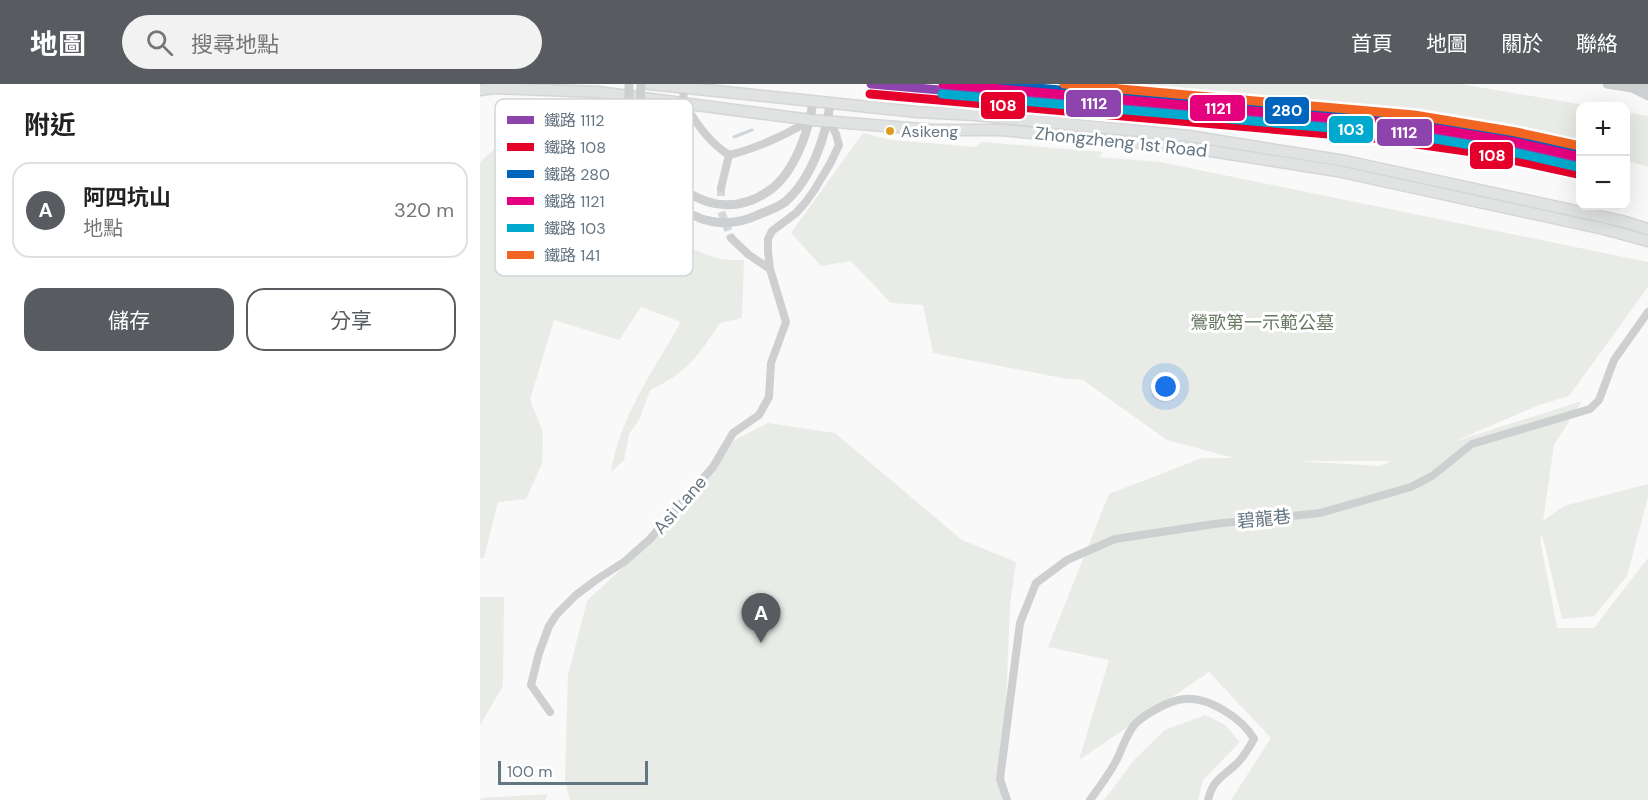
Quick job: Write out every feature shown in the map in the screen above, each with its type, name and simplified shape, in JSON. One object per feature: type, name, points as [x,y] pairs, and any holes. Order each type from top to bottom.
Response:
[{"type":"main road","name":"Zhongzheng 1st Road","points":[[649,84],[830,104],[974,115],[1200,138],[1345,161],[1610,218],[1648,229]]},
{"type":"main road","name":"Zhongzheng 1st Road","points":[[480,90],[493,88],[598,92],[657,99]]},
{"type":"main road","name":"Zhongzheng 1st Road","points":[[693,104],[811,120],[934,130],[1001,130],[1185,147],[1337,171],[1604,228],[1648,241]]},
{"type":"street","points":[[640,99],[641,84]]},
{"type":"street","points":[[1607,84],[1632,88],[1648,86]]},
{"type":"street","points":[[682,99],[684,87]]},
{"type":"street","points":[[1632,88],[1648,96]]},
{"type":"street","points":[[693,196],[716,204],[732,206],[771,190],[787,172],[802,143],[811,120],[813,102]]},
{"type":"street","points":[[693,215],[726,223],[751,219],[784,202],[801,184],[821,144],[830,104]]},
{"type":"street","points":[[693,117],[709,139],[729,155],[779,138],[811,120]]},
{"type":"street","name":"Asi Lane","points":[[550,712],[531,685],[539,653],[549,626],[557,614],[576,595],[624,562],[649,540],[713,467],[733,434],[759,415],[769,397],[771,363],[786,322],[770,269],[768,239],[772,231],[796,213],[805,203],[824,175],[838,145],[836,134],[828,120]]},
{"type":"street","points":[[721,188],[729,155]]},
{"type":"street","points":[[731,238],[749,255],[770,269]]},
{"type":"street","name":"碧龍巷","points":[[1007,800],[1000,779],[1020,623],[1036,583],[1066,560],[1115,539],[1214,524],[1320,513],[1411,487],[1432,476],[1472,444],[1590,409],[1599,400],[1614,360],[1648,312]]},
{"type":"street","points":[[1090,800],[1116,763],[1135,725],[1154,710],[1184,699],[1209,702],[1248,728],[1254,739],[1247,752],[1233,767],[1220,776],[1211,788],[1208,800]]},
{"type":"green space","points":[[1032,84],[1460,84],[1576,104],[1576,144],[1564,140],[1227,92]]},
{"type":"green space","points":[[1630,113],[1648,116],[1648,167],[1630,161]]},
{"type":"green space","name":"鶯歌第一示範公墓","points":[[863,133],[892,140],[975,147],[982,142],[1103,152],[1099,157],[1160,162],[1648,262],[1648,287],[1569,396],[1539,405],[1453,442],[1582,401],[1554,445],[1543,521],[1564,506],[1648,484],[1648,497],[1627,576],[1594,616],[1562,619],[1542,534],[1540,539],[1557,628],[1594,628],[1648,558],[1648,800],[1231,800],[1271,738],[1209,672],[1079,760],[1109,660],[1048,647],[1109,494],[1202,458],[1234,458],[1167,440],[1083,380],[933,353],[923,305],[891,303],[851,261],[821,266],[791,233]],"holes":[[[1296,461],[1389,461],[1379,466]]]},
{"type":"green space","points":[[495,149],[495,276],[693,276],[693,248],[721,259],[744,260],[742,318],[720,323],[705,345],[683,370],[650,390],[639,420],[629,434],[624,460],[611,472],[615,451],[630,413],[681,322],[641,307],[619,340],[554,320],[530,400],[543,432],[542,464],[526,499],[498,502],[484,558],[480,558],[480,162]]},
{"type":"green space","points":[[768,423],[835,433],[962,540],[1016,562],[1010,605],[1002,800],[570,800],[565,780],[568,675],[587,601],[693,502],[733,441]]},
{"type":"green space","points":[[480,597],[504,597],[503,686],[480,725]]},
{"type":"green space","points":[[1205,715],[1224,724],[1240,742],[1203,780],[1198,800],[1104,800],[1135,759],[1165,730]]},
{"type":"green space","points":[[548,794],[545,800],[480,800],[481,798]]},
{"type":"building","points":[[1162,376],[1173,378],[1179,394],[1173,401],[1162,403],[1152,398],[1150,390],[1154,379]]},
{"type":"waterway","points":[[734,137],[752,130]]},
{"type":"tunnel","points":[[721,188],[721,211],[731,238]]},
{"type":"rail line","name":"1112","points":[[871,84],[1375,128],[1482,143],[1576,163]]},
{"type":"rail line","name":"1121","points":[[943,84],[1413,125],[1514,142],[1576,156]]},
{"type":"rail line","name":"280","points":[[992,84],[1376,118],[1483,133],[1576,152]]},
{"type":"rail line","name":"141","points":[[1064,84],[1414,115],[1516,132],[1576,145]]},
{"type":"rail line","name":"108","points":[[870,94],[1374,138],[1480,153],[1576,174]]},
{"type":"rail line","name":"103","points":[[942,94],[1412,135],[1512,152],[1576,167]]},
{"type":"place","name":"Asikeng","points":[[890,131]]},
{"type":"place","name":"阿四坑山","points":[[761,643]]}]
